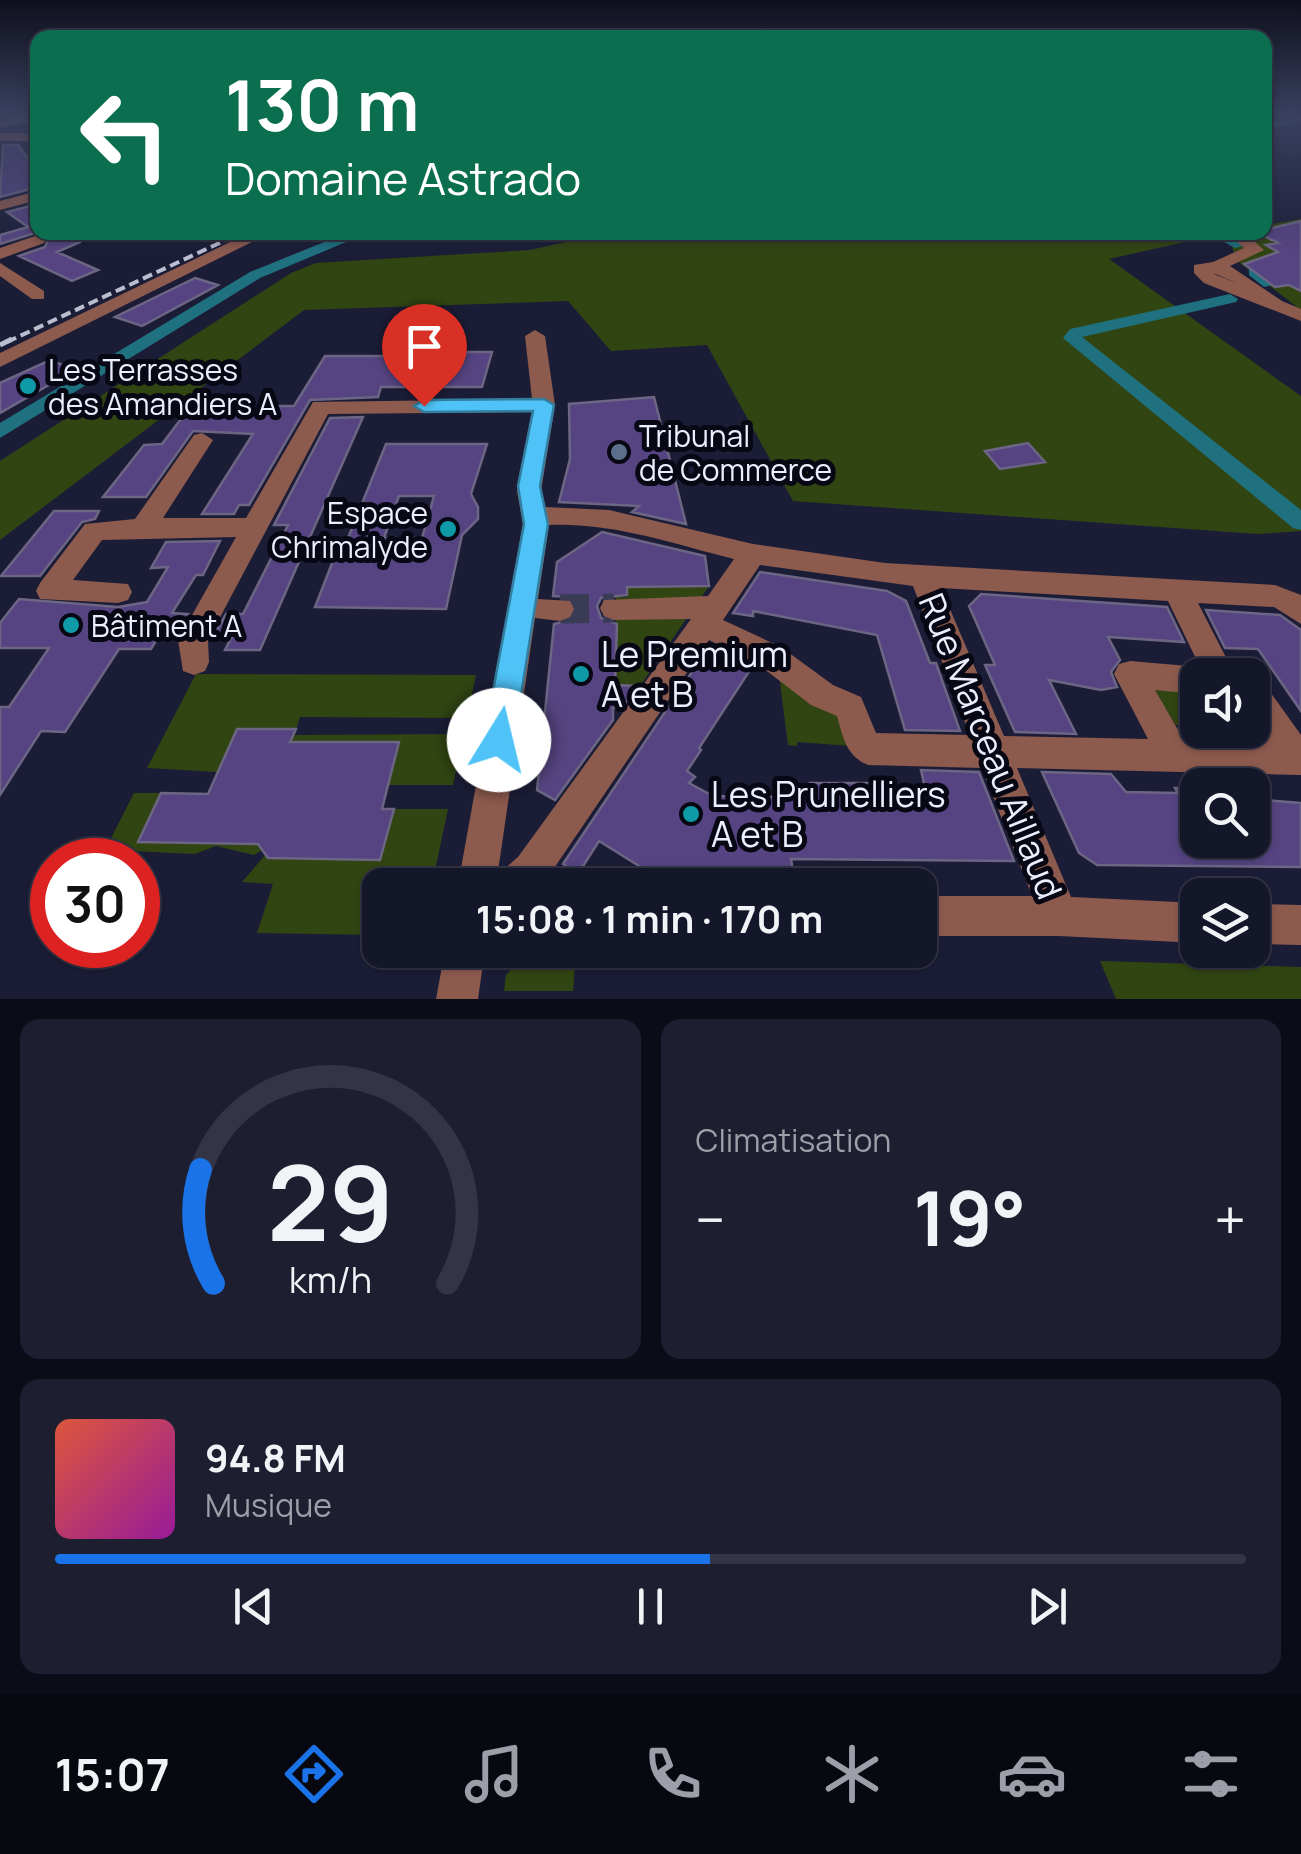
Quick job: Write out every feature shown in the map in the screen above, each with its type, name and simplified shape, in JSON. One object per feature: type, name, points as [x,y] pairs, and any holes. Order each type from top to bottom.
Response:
[{"type":"street","points":[[0,206],[30,198]]},
{"type":"street","points":[[0,254],[38,240]]},
{"type":"street","points":[[0,361],[248,240]]},
{"type":"street","points":[[1244,240],[1256,250],[1228,259],[1218,267],[1236,274],[1275,304],[1301,315]]},
{"type":"street","points":[[0,268],[38,295]]},
{"type":"street","points":[[479,868],[536,517],[529,486],[544,405],[544,380],[535,336]]},
{"type":"street","points":[[194,662],[193,640],[321,408],[544,405]]},
{"type":"street","points":[[144,528],[202,440]]},
{"type":"street","points":[[536,517],[561,514],[609,518],[752,554],[923,577],[1276,596],[1301,612]]},
{"type":"street","points":[[118,592],[50,589],[94,532],[254,527]]},
{"type":"street","points":[[532,868],[752,554]]},
{"type":"street","name":"Rue Marceau Aillaud","points":[[923,577],[1060,916]]},
{"type":"street","points":[[1178,592],[1211,658]]},
{"type":"street","points":[[614,608],[710,615],[822,695],[850,707],[855,712],[861,741],[868,749],[1300,759]]},
{"type":"street","points":[[1174,756],[1130,674],[1180,678]]},
{"type":"street","points":[[1270,717],[1300,759]]},
{"type":"street","points":[[937,916],[1060,916],[1180,922]]},
{"type":"street","points":[[1270,924],[1301,925]]},
{"type":"street","points":[[457,999],[462,968]]},
{"type":"green space","points":[[1301,219],[1301,310],[1236,260],[1230,240],[1272,240],[1272,224]]},
{"type":"green space","points":[[575,240],[1187,240],[1109,259],[1301,396],[1301,531],[1258,534],[793,501],[707,345],[611,351],[568,301],[304,310],[0,540],[0,461],[291,273],[316,263],[530,250]]},
{"type":"green space","points":[[709,586],[640,686],[610,685],[615,662],[616,597],[627,597],[627,587]]},
{"type":"green space","points":[[778,667],[845,711],[851,746],[797,742],[797,746],[788,745]]},
{"type":"green space","points":[[196,674],[476,675],[467,718],[300,717],[296,729],[237,729],[218,772],[147,768]]},
{"type":"green space","points":[[1180,689],[1180,726],[1166,709],[1140,690]]},
{"type":"green space","points":[[464,734],[453,785],[388,785],[398,742],[290,742],[293,735]]},
{"type":"green space","points":[[134,793],[161,793],[141,838],[111,838]]},
{"type":"green space","points":[[394,809],[448,809],[436,868],[362,868],[362,935],[257,933],[273,884],[242,882],[266,854],[270,860],[279,853],[285,858],[379,860]]},
{"type":"green space","points":[[160,842],[272,844],[254,855],[216,846],[195,854],[160,852]]},
{"type":"green space","points":[[1100,961],[1180,963],[1180,968],[1301,967],[1301,999],[1116,999]]},
{"type":"green space","points":[[512,968],[575,968],[573,991],[504,991],[506,975]]},
{"type":"building","points":[[2,162],[30,162],[30,189],[0,197]]},
{"type":"building","points":[[30,206],[30,235],[0,244],[0,235],[28,227],[7,212]]},
{"type":"building","points":[[1301,221],[1301,291],[1289,285],[1275,287],[1244,264],[1278,252],[1266,245],[1278,243],[1272,240],[1272,228]]},
{"type":"building","points":[[48,240],[79,240],[57,252],[98,270],[72,281],[19,256],[45,247]]},
{"type":"building","points":[[195,278],[218,285],[142,326],[115,317]]},
{"type":"building","points":[[398,352],[492,352],[482,387],[381,387],[378,397],[310,400],[249,505],[239,505],[234,514],[202,514],[253,434],[193,431],[146,497],[103,497],[144,445],[162,444],[187,411],[267,411],[270,406],[294,406],[325,356],[396,356]]},
{"type":"building","name":"Les Terrasses des Amandiers A","points":[[50,360],[75,370],[0,413],[0,383]]},
{"type":"building","name":"Tribunal de Commerce","points":[[654,397],[686,524],[632,512],[639,506],[559,502],[570,459],[569,404]]},
{"type":"building","points":[[363,417],[260,650],[225,650],[234,632],[216,632],[226,614],[243,614],[288,525],[274,525],[330,418]]},
{"type":"building","points":[[1028,443],[1045,462],[1000,469],[985,451]]},
{"type":"building","name":"Espace Chrimalyde","points":[[386,444],[487,444],[471,494],[478,507],[478,519],[462,535],[446,609],[315,607],[336,553],[342,553]],"holes":[[[399,496],[434,496],[422,538],[384,538]]]},
{"type":"building","points":[[54,511],[99,511],[95,519],[82,522],[40,576],[1,576]]},
{"type":"building","name":"Le Premium A et B","points":[[602,532],[705,556],[709,586],[627,587],[627,595],[601,598],[597,606],[601,618],[617,624],[615,685],[638,686],[622,708],[613,708],[613,720],[555,800],[537,790],[554,624],[571,620],[577,611],[570,597],[553,596],[557,562]]},
{"type":"building","points":[[220,541],[203,575],[196,575],[172,613],[188,614],[178,632],[161,632],[151,649],[119,649],[65,732],[41,731],[0,795],[0,707],[9,707],[49,648],[0,648],[0,623],[19,599],[118,607],[147,602],[168,567],[151,568],[166,542]]},
{"type":"building","points":[[760,572],[887,591],[906,601],[930,663],[936,663],[960,731],[905,730],[877,635],[753,611],[753,616],[733,613]]},
{"type":"building","points":[[981,594],[1167,607],[1184,642],[1108,637],[1120,660],[1111,672],[1117,687],[1101,690],[1049,680],[1076,734],[1015,732],[985,665],[995,665],[969,606]]},
{"type":"building","points":[[1206,610],[1280,615],[1301,630],[1301,711],[1270,666],[1270,658],[1264,658],[1258,649],[1225,648]]},
{"type":"building","points":[[710,645],[749,664],[750,670],[699,748],[687,771],[695,777],[689,783],[713,796],[785,797],[784,792],[811,793],[810,783],[925,788],[921,770],[979,772],[1014,861],[791,859],[792,868],[642,868],[599,841],[582,868],[563,864]]},
{"type":"building","points":[[237,729],[296,729],[290,742],[399,742],[382,809],[394,809],[380,860],[268,858],[258,844],[160,842],[160,838],[140,838],[161,793],[208,794]]},
{"type":"building","points":[[1042,772],[1111,774],[1126,792],[1178,793],[1175,788],[1180,788],[1180,858],[1270,858],[1270,800],[1301,803],[1301,867],[1097,865],[1079,853]]},
{"type":"waterway","points":[[0,432],[255,275],[343,240]]},
{"type":"waterway","points":[[1230,240],[1240,245]]},
{"type":"waterway","points":[[1254,272],[1270,284]]},
{"type":"waterway","points":[[1230,299],[1076,333],[1072,338],[1301,522]]},
{"type":"tunnel","points":[[560,609],[614,608]]},
{"type":"railway","points":[[7,342],[226,240]]},
{"type":"railway","points":[[0,345],[12,339]]},
{"type":"place","name":"Les Terrasses des Amandiers A","points":[[28,386]]},
{"type":"place","name":"Tribunal de Commerce","points":[[619,452]]},
{"type":"place","name":"Espace Chrimalyde","points":[[448,529]]},
{"type":"place","name":"Bâtiment A","points":[[71,625]]},
{"type":"place","name":"Le Premium A et B","points":[[581,674]]},
{"type":"place","name":"Les Prunelliers A et B","points":[[691,814]]},
{"type":"route","points":[[424,406],[544,405],[529,486],[536,524],[499,740]]}]
